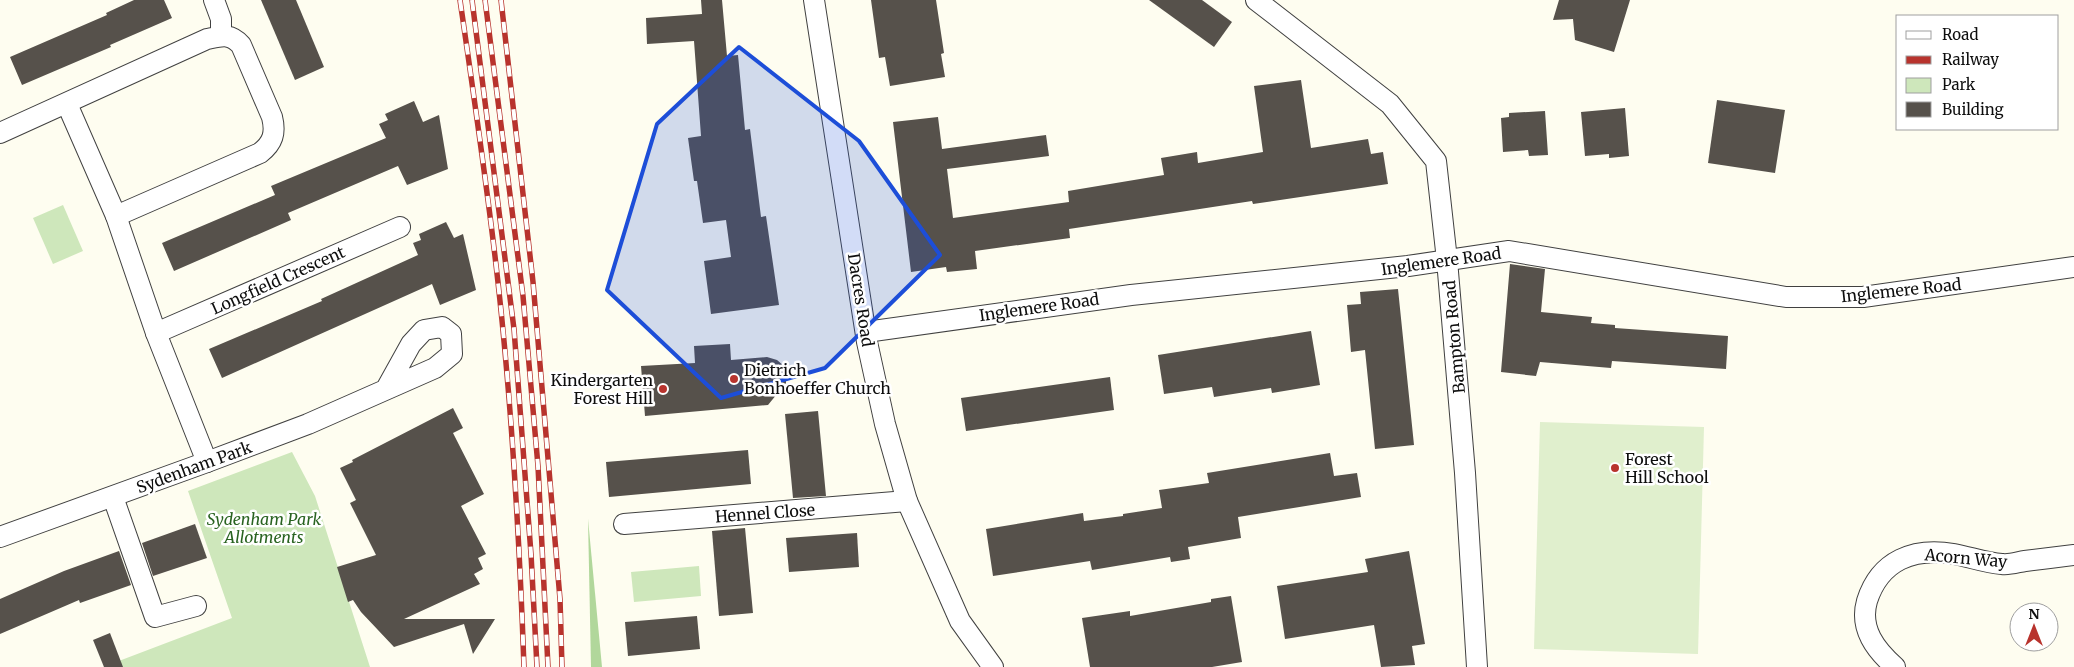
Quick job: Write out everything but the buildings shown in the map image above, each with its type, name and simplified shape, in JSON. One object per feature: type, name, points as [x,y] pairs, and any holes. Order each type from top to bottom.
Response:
[{"type":"street","points":[[214,0],[221,19],[221,36]]},
{"type":"street","name":"Dacres Road","points":[[814,0],[866,332],[885,424],[907,501],[960,621],[993,667]]},
{"type":"street","name":"Bampton Road","points":[[1256,0],[1390,104],[1436,161],[1447,260],[1465,473],[1477,667]]},
{"type":"street","points":[[0,132],[67,104],[207,39],[221,36],[234,38],[241,45],[272,117],[274,126],[271,141],[260,153],[116,216]]},
{"type":"street","points":[[67,104],[116,216],[156,333],[207,462]]},
{"type":"street","name":"Longfield Crescent","points":[[156,333],[400,227]]},
{"type":"street","name":"Inglemere Road","points":[[866,332],[1122,296],[1388,269],[1509,251],[1786,297],[1863,297],[2074,267]]},
{"type":"street","name":"Sydenham Park","points":[[0,537],[308,424],[386,390]]},
{"type":"street","points":[[113,497],[155,617],[196,606]]},
{"type":"street","name":"Hennel Close","points":[[624,524],[907,501]]},
{"type":"street","name":"Acorn Way","points":[[1895,667],[1879,652],[1872,642],[1865,619],[1870,592],[1877,580],[1898,560],[1926,552],[1953,554],[2003,564],[2074,555]]},
{"type":"highlighted area","points":[[739,47],[859,141],[940,255],[825,368],[721,398],[607,290],[657,124]]},
{"type":"green space","points":[[63,205],[83,251],[53,264],[33,218]]},
{"type":"green space","points":[[1540,422],[1704,427],[1698,654],[1534,649]]},
{"type":"green space","name":"Sydenham Park Allotments","points":[[292,452],[315,496],[370,667],[103,667],[232,618],[188,491]]},
{"type":"green space","points":[[588,519],[602,667],[591,667]]},
{"type":"green space","points":[[699,566],[701,596],[634,602],[631,572]]},
{"type":"railway","points":[[460,0],[490,217],[505,352],[517,510],[524,667]]},
{"type":"railway","points":[[472,0],[514,329],[531,554],[537,667]]},
{"type":"railway","points":[[485,0],[523,296],[538,466],[548,667]]},
{"type":"railway","points":[[501,0],[533,282],[560,599],[562,667]]},
{"type":"place","name":"Dietrich Bonhoeffer Church","points":[[734,379]]},
{"type":"place","name":"Kindergarten Forest Hill","points":[[663,389]]},
{"type":"place","name":"Forest Hill School","points":[[1615,468]]}]
